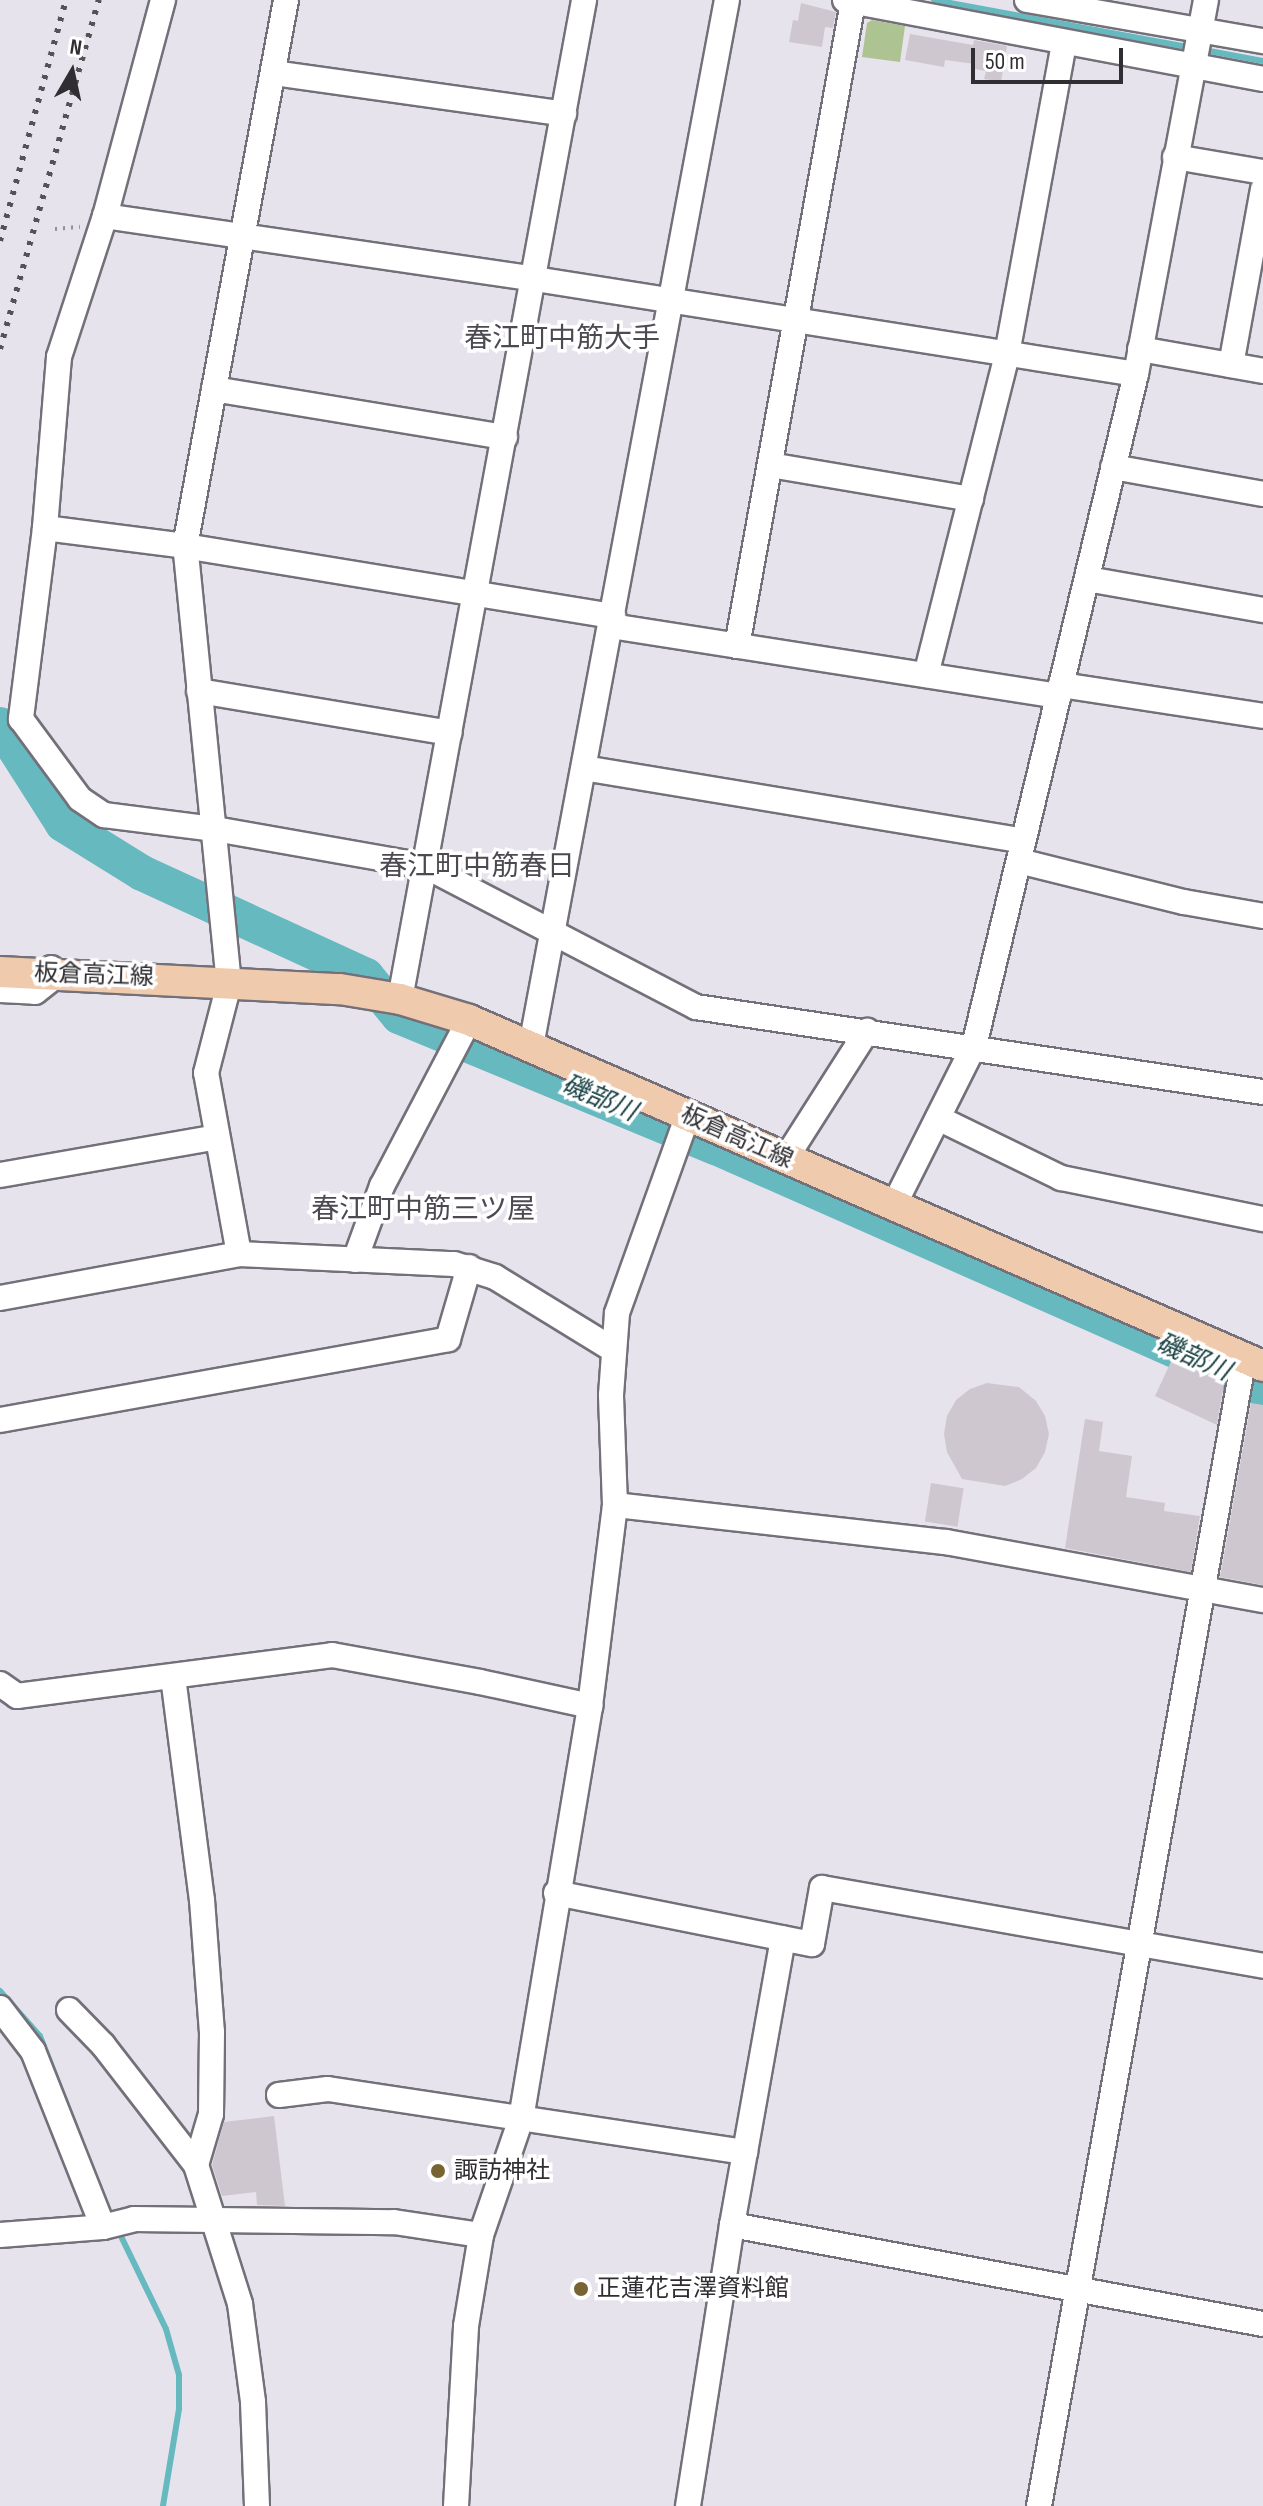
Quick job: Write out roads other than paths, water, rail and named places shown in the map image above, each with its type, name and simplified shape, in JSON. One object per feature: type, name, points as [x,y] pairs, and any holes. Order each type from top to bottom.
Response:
[{"type":"main road","name":"板倉高江線","points":[[0,972],[340,989],[400,999],[469,1020],[1254,1362]]},
{"type":"street","points":[[163,0],[105,216],[59,357],[45,528],[21,719],[80,799],[104,815],[215,829],[425,866],[696,1007],[974,1046],[1263,1092]]},
{"type":"street","points":[[239,1254],[206,1073],[229,984],[185,546],[286,0]]},
{"type":"street","points":[[400,999],[584,0]]},
{"type":"street","points":[[531,1046],[727,0]]},
{"type":"street","points":[[1027,0],[1062,3],[1263,41]]},
{"type":"street","points":[[894,1205],[974,1046],[1136,374],[1206,0]]},
{"type":"street","points":[[737,646],[797,322],[849,1],[1064,44],[1263,79]]},
{"type":"street","points":[[926,675],[1007,354],[1064,44]]},
{"type":"street","points":[[274,73],[564,114]]},
{"type":"street","points":[[1175,157],[1263,172]]},
{"type":"street","points":[[1231,365],[1263,189]]},
{"type":"street","points":[[105,216],[535,279],[1136,374]]},
{"type":"street","points":[[1140,349],[1263,371]]},
{"type":"street","points":[[214,389],[505,437]]},
{"type":"street","points":[[770,465],[971,499]]},
{"type":"street","points":[[1113,467],[1263,494]]},
{"type":"street","points":[[45,528],[185,546],[475,592],[737,646],[926,675],[1263,716]]},
{"type":"street","points":[[1087,579],[1263,610]]},
{"type":"street","points":[[199,691],[450,733]]},
{"type":"street","points":[[584,768],[1021,851],[1184,902],[1263,916]]},
{"type":"street","points":[[0,959],[44,961],[58,974],[35,992],[0,990]]},
{"type":"street","points":[[355,1260],[388,1173],[469,1020]]},
{"type":"street","points":[[786,1158],[867,1031]]},
{"type":"street","points":[[456,2506],[466,2326],[481,2235],[521,2119],[545,1989],[556,1893],[590,1706],[615,1505],[612,1349],[628,1278],[688,1115]]},
{"type":"street","points":[[938,1118],[1061,1178],[1263,1219]]},
{"type":"street","points":[[0,1175],[217,1137]]},
{"type":"street","points":[[0,1298],[239,1254],[469,1267],[495,1277],[612,1349]]},
{"type":"street","points":[[0,1420],[448,1339],[469,1267]]},
{"type":"street","points":[[1039,2506],[1201,1589],[1254,1362]]},
{"type":"street","points":[[615,1505],[946,1542],[1263,1600]]},
{"type":"street","points":[[0,1684],[17,1696],[332,1655],[590,1706]]},
{"type":"street","points":[[173,1677],[202,1900],[212,2032],[211,2114],[196,2165]]},
{"type":"street","points":[[556,1893],[812,1944],[822,1888],[1263,1966]]},
{"type":"street","points":[[688,2506],[732,2225],[783,1939]]},
{"type":"street","points":[[0,2008],[33,2051],[103,2227]]},
{"type":"street","points":[[69,2010],[103,2045],[196,2165],[210,2220],[240,2304],[253,2402],[257,2506]]},
{"type":"street","points":[[279,2095],[328,2089],[467,2107],[521,2119],[745,2152]]},
{"type":"street","points":[[0,2235],[103,2227],[134,2219],[394,2222],[481,2235]]},
{"type":"street","points":[[732,2225],[1077,2292],[1263,2324]]},
{"type":"waterway","points":[[934,0],[1193,48]]},
{"type":"waterway","points":[[1204,50],[1263,61]]},
{"type":"waterway","name":"磯部川","points":[[0,725],[63,824],[142,873],[366,976],[399,1016],[716,1147],[1263,1389]]},
{"type":"waterway","points":[[0,1991],[40,2036],[79,2136]]},
{"type":"waterway","points":[[117,2228],[166,2329],[179,2375],[179,2409],[163,2506]]},
{"type":"railway","points":[[0,241],[66,0]]},
{"type":"railway","points":[[0,349],[99,0]]},
{"type":"place","name":"諏訪神社","points":[[438,2171]]},
{"type":"place","name":"正蓮花吉澤資料館","points":[[581,2289]]},
{"type":"district","name":"春江町中筋大手","points":[[562,339]]},
{"type":"district","name":"春江町中筋春日","points":[[477,867]]},
{"type":"district","name":"春江町中筋三ツ屋","points":[[423,1210]]}]
